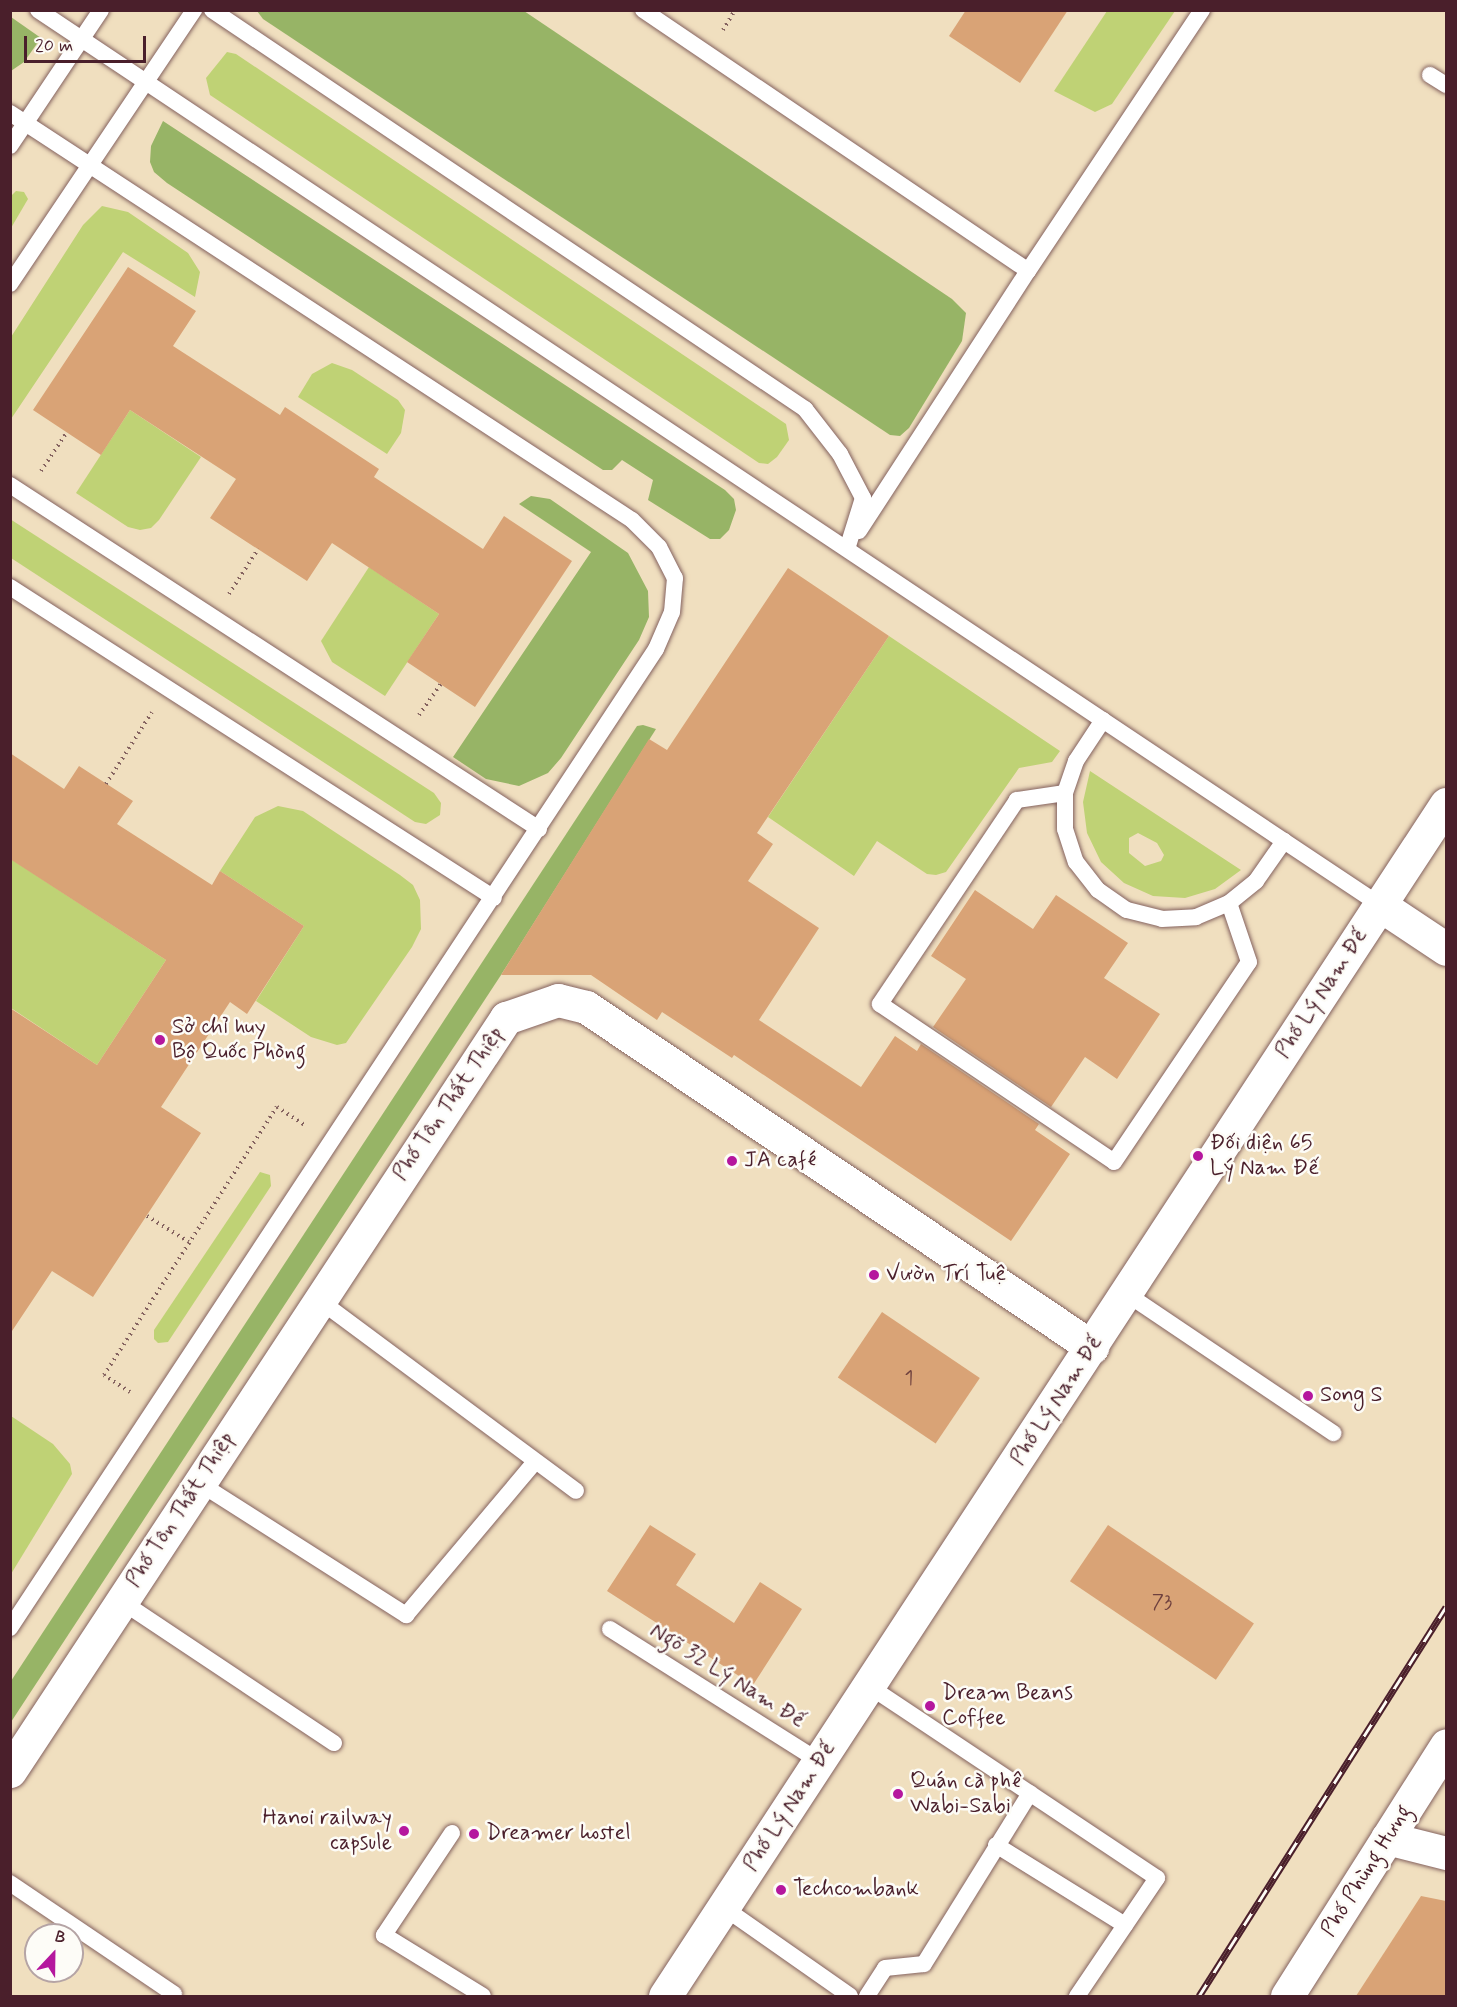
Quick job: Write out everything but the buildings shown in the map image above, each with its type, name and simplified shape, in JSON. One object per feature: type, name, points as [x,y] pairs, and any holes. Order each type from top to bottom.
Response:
[{"type":"street","name":"Phố Lý Nam Đế","points":[[665,1996],[1446,804]]},
{"type":"street","points":[[1380,905],[1446,949]]},
{"type":"street","name":"Phố Tôn Thất Thiệp","points":[[10,1771],[506,1018],[558,1000],[586,1008],[1092,1347]]},
{"type":"street","name":"Phố Phùng Hưng","points":[[1287,1996],[1446,1745]]},
{"type":"street","points":[[1387,1838],[1446,1852]]},
{"type":"lane","points":[[38,10],[1380,905]]},
{"type":"lane","points":[[10,146],[101,10]]},
{"type":"lane","points":[[10,284],[194,10]]},
{"type":"lane","points":[[212,10],[806,409],[840,454],[863,498],[847,549]]},
{"type":"lane","points":[[643,10],[1028,271]]},
{"type":"lane","points":[[847,549],[1202,10]]},
{"type":"lane","points":[[1430,75],[1446,85]]},
{"type":"lane","points":[[10,113],[632,520],[659,547],[675,578],[672,612],[656,649],[494,898],[10,1628]]},
{"type":"lane","points":[[10,485],[539,829]]},
{"type":"lane","points":[[10,587],[494,898]]},
{"type":"lane","points":[[1103,720],[1076,761],[1065,793],[1065,829],[1076,862],[1098,890],[1127,910],[1162,919],[1196,917],[1229,903],[1256,881],[1284,841]]},
{"type":"lane","points":[[1065,793],[1017,800],[880,1004],[1114,1162],[1249,962],[1229,903]]},
{"type":"lane","points":[[1127,1294],[1333,1433]]},
{"type":"lane","points":[[319,1300],[576,1491]]},
{"type":"lane","points":[[199,1483],[406,1615],[535,1462]]},
{"type":"lane","points":[[121,1601],[334,1743]]},
{"type":"lane","name":"Ngõ 32 Lý Nam Đế","points":[[610,1629],[820,1762]]},
{"type":"lane","points":[[869,1686],[1156,1878],[1077,1996]]},
{"type":"lane","points":[[867,1996],[885,1968],[924,1964],[1030,1793]]},
{"type":"lane","points":[[452,1833],[384,1935],[483,1996]]},
{"type":"lane","points":[[996,1845],[1125,1925]]},
{"type":"lane","points":[[10,1883],[174,1994]]},
{"type":"lane","points":[[723,1907],[850,1996]]},
{"type":"path","points":[[47,462],[67,432]]},
{"type":"path","points":[[235,586],[258,549]]},
{"type":"path","points":[[423,710],[441,684]]},
{"type":"path","points":[[106,784],[135,739]]},
{"type":"path","points":[[156,1409],[104,1375],[277,1107],[332,1143]]},
{"type":"path","points":[[147,1216],[189,1242]]},
{"type":"green space","points":[[257,11],[524,11],[952,299],[966,313],[962,341],[909,428],[900,436],[890,435],[263,19]]},
{"type":"green space","points":[[1107,11],[1175,11],[1112,104],[1095,112],[1054,91]]},
{"type":"green space","points":[[11,17],[41,38],[24,62],[11,71]]},
{"type":"green space","points":[[227,52],[236,54],[786,424],[789,440],[777,457],[768,464],[759,463],[210,95],[206,78]]},
{"type":"green space","points":[[163,121],[725,490],[734,499],[736,510],[729,530],[720,539],[710,539],[648,500],[653,480],[622,460],[612,470],[603,470],[167,183],[154,172],[150,162],[151,146]]},
{"type":"green space","points":[[16,191],[24,192],[28,199],[11,228],[11,196]]},
{"type":"green space","points":[[102,206],[128,212],[188,253],[200,272],[195,297],[123,252],[11,419],[11,337],[83,225]]},
{"type":"green space","points":[[332,363],[352,370],[398,400],[405,410],[401,433],[387,454],[298,397],[312,374]]},
{"type":"green space","points":[[130,410],[201,457],[159,520],[151,528],[140,530],[128,527],[76,493]]},
{"type":"green space","points":[[531,496],[550,499],[628,553],[648,591],[649,617],[639,640],[561,758],[548,773],[519,786],[486,779],[453,757],[591,552],[519,504]]},
{"type":"green space","points":[[10,519],[434,793],[441,803],[440,815],[426,824],[415,822],[11,558]]},
{"type":"green space","points":[[369,567],[439,614],[385,696],[332,662],[321,641]]},
{"type":"green space","points":[[889,636],[1060,751],[1052,762],[1019,768],[946,872],[936,875],[927,874],[877,841],[854,876],[768,817]]},
{"type":"green space","points":[[643,725],[656,729],[501,975],[11,1722],[11,1681],[637,726]]},
{"type":"green space","points":[[1090,771],[1241,870],[1215,889],[1185,898],[1153,896],[1124,883],[1101,862],[1087,833],[1083,802]],"holes":[[[1138,833],[1157,843],[1164,855],[1161,861],[1145,866],[1129,853],[1129,838]]]},
{"type":"green space","points":[[278,806],[303,811],[400,875],[413,885],[420,900],[421,929],[412,947],[346,1043],[337,1045],[311,1037],[256,1001],[304,926],[220,871],[255,817]]},
{"type":"green space","points":[[11,859],[166,960],[97,1065],[11,1008]]},
{"type":"green space","points":[[260,1172],[270,1175],[271,1186],[168,1342],[158,1343],[154,1339],[154,1330]]},
{"type":"green space","points":[[11,1416],[53,1444],[70,1464],[72,1474],[11,1574]]},
{"type":"railway","points":[[1199,1996],[1446,1607]]},
{"type":"place","name":"Sở chỉ huy Bộ Quốc Phòng","points":[[160,1040]]},
{"type":"place","name":"Đối diện 65 Lý Nam Đế","points":[[1198,1156]]},
{"type":"place","name":"JA café","points":[[732,1161]]},
{"type":"place","name":"Vườn Trí Tuệ","points":[[874,1275]]},
{"type":"place","name":"Song S","points":[[1308,1396]]},
{"type":"place","name":"Dream Beans Coffee","points":[[930,1706]]},
{"type":"place","name":"Quán cà phê Wabi-Sabi","points":[[898,1794]]},
{"type":"place","name":"Hanoi railway capsule","points":[[404,1831]]},
{"type":"place","name":"Dreamer hostel","points":[[474,1834]]},
{"type":"place","name":"Techcombank","points":[[781,1890]]}]
